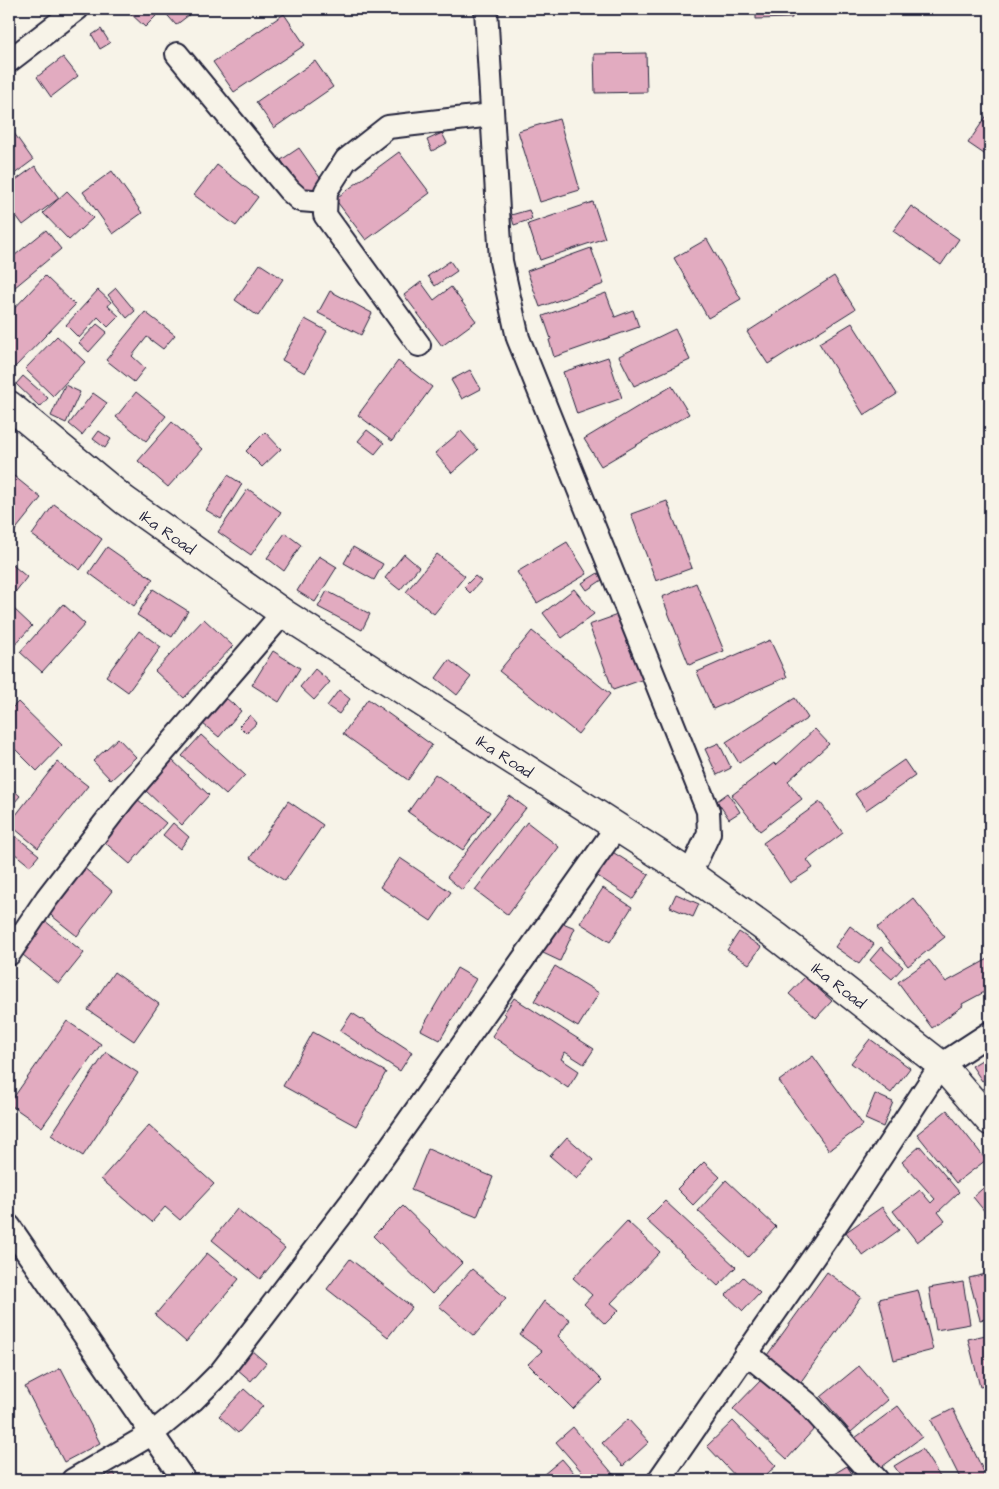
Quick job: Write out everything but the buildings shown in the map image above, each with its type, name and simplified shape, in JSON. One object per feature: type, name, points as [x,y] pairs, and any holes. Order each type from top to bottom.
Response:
[{"type":"street","points":[[9,61],[77,9]]},
{"type":"street","points":[[486,9],[501,262],[518,338],[708,811],[710,833],[690,874]]},
{"type":"street","points":[[178,54],[289,190],[300,200],[324,202]]},
{"type":"street","points":[[419,346],[325,215],[324,202],[326,190],[346,160],[388,127],[492,115]]},
{"type":"street","name":"Ika Road","points":[[9,405],[124,500],[283,613],[690,874],[776,936],[941,1066],[990,1121]]},
{"type":"street","points":[[9,954],[48,898],[124,798],[283,613]]},
{"type":"street","points":[[73,1480],[153,1434],[222,1372],[297,1276],[616,828]]},
{"type":"street","points":[[659,1480],[846,1210],[941,1066],[990,1033]]},
{"type":"street","points":[[9,1226],[184,1480]]},
{"type":"street","points":[[746,1353],[807,1403],[877,1480]]}]
